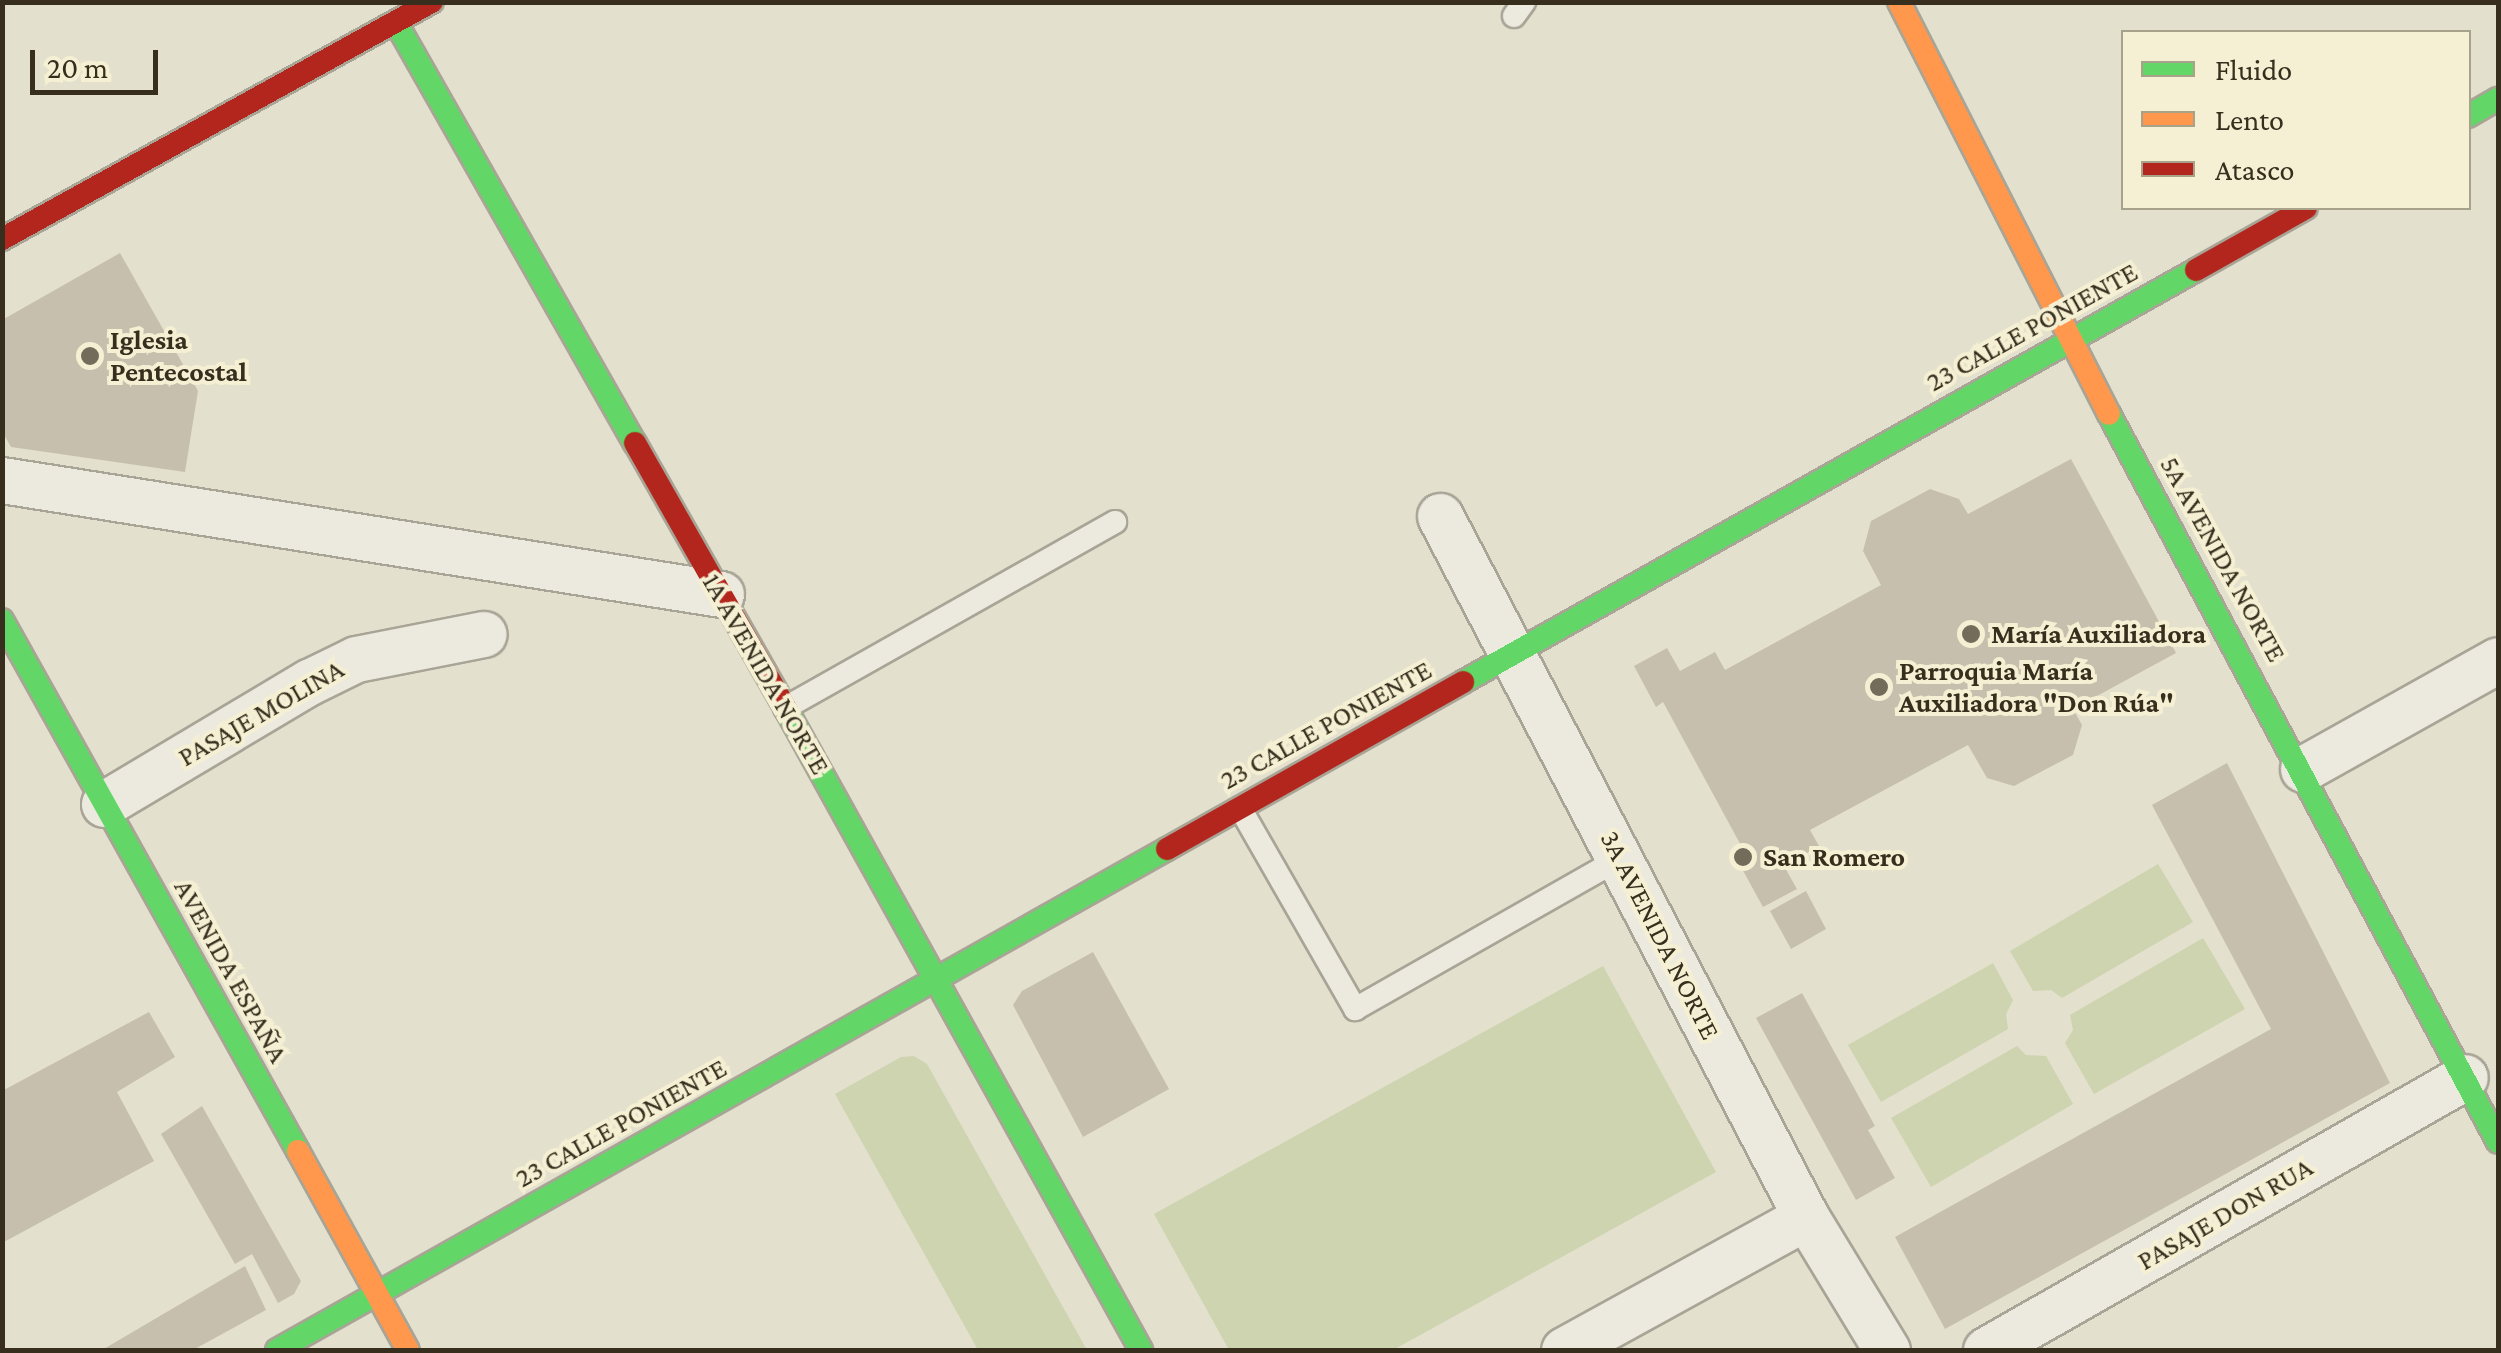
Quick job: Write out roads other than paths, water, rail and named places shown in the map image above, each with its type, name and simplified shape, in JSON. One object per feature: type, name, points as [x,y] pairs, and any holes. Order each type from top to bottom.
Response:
[{"type":"street","name":"5A AVENIDA NORTE","points":[[1899,2],[2070,341],[2303,769],[2498,1142]]},
{"type":"street","points":[[2,239],[404,9]]},
{"type":"street","name":"1A AVENIDA NORTE","points":[[404,9],[721,594],[939,978],[1141,1350]]},
{"type":"street","points":[[2471,114],[2498,98]]},
{"type":"street","name":"23 CALLE PONIENTE","points":[[276,1350],[2302,210]]},
{"type":"street","points":[[2,480],[721,594]]},
{"type":"street","name":"3A AVENIDA NORTE","points":[[1440,516],[1806,1217],[1888,1350]]},
{"type":"street","name":"AVENIDA ESPAÑA","points":[[2,620],[408,1350]]},
{"type":"street","name":"PASAJE MOLINA","points":[[104,804],[308,682],[356,659],[484,634]]},
{"type":"street","points":[[2303,769],[2498,660]]},
{"type":"street","name":"PASAJE DON RUA","points":[[1986,1350],[2464,1077]]},
{"type":"street","points":[[1564,1350],[1806,1217]]},
{"type":"lane","points":[[785,708],[1114,522]]},
{"type":"lane","points":[[1240,808],[1355,1009],[1621,858]]},
{"type":"place","name":"Iglesia Pentecostal","points":[[90,356]]},
{"type":"place","name":"María Auxiliadora","points":[[1971,634]]},
{"type":"place","name":"Parroquia María Auxiliadora \"Don Rúa\"","points":[[1879,687]]},
{"type":"place","name":"San Romero","points":[[1743,857]]}]
